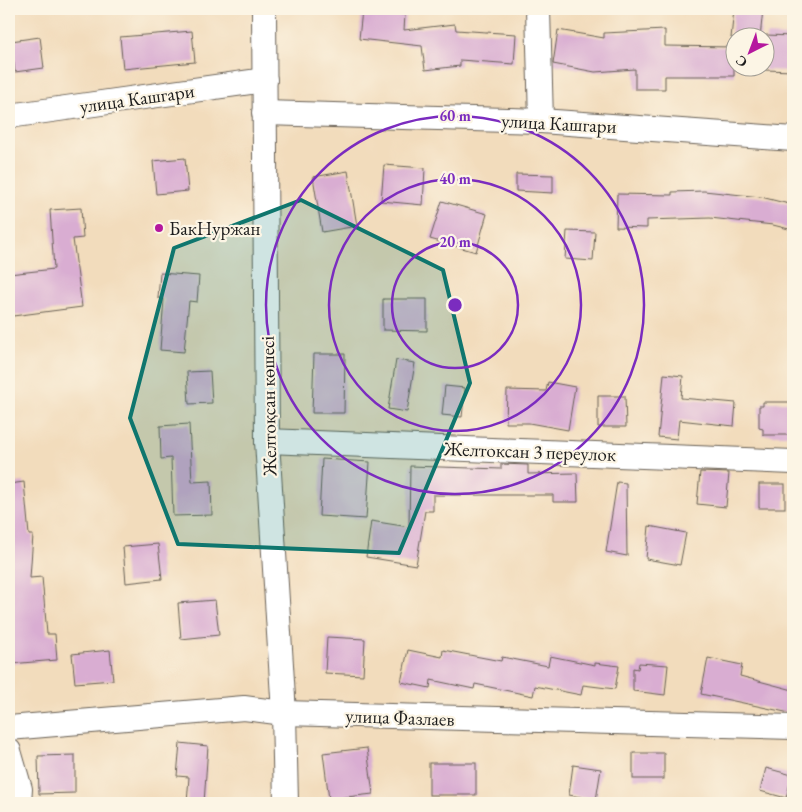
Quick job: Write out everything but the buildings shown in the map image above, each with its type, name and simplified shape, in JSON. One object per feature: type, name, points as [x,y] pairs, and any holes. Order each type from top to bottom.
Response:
[{"type":"street","name":"Желтоқсан көшесі","points":[[264,9],[267,441],[284,713],[286,803]]},
{"type":"street","points":[[538,9],[541,121]]},
{"type":"street","name":"улица Кашгари","points":[[9,116],[265,80]]},
{"type":"street","name":"улица Кашгари","points":[[264,113],[541,121],[793,139]]},
{"type":"street","name":"Желтоксан 3 переулок","points":[[267,441],[793,462]]},
{"type":"street","name":"улица Фазлаев","points":[[9,728],[244,708],[284,713],[793,728]]},
{"type":"street","points":[[9,750],[20,789],[19,803]]},
{"type":"highlighted area","points":[[301,200],[443,270],[470,383],[399,553],[178,544],[130,418],[174,248]]},
{"type":"place","name":"БакНуржан","points":[[159,228]]}]
